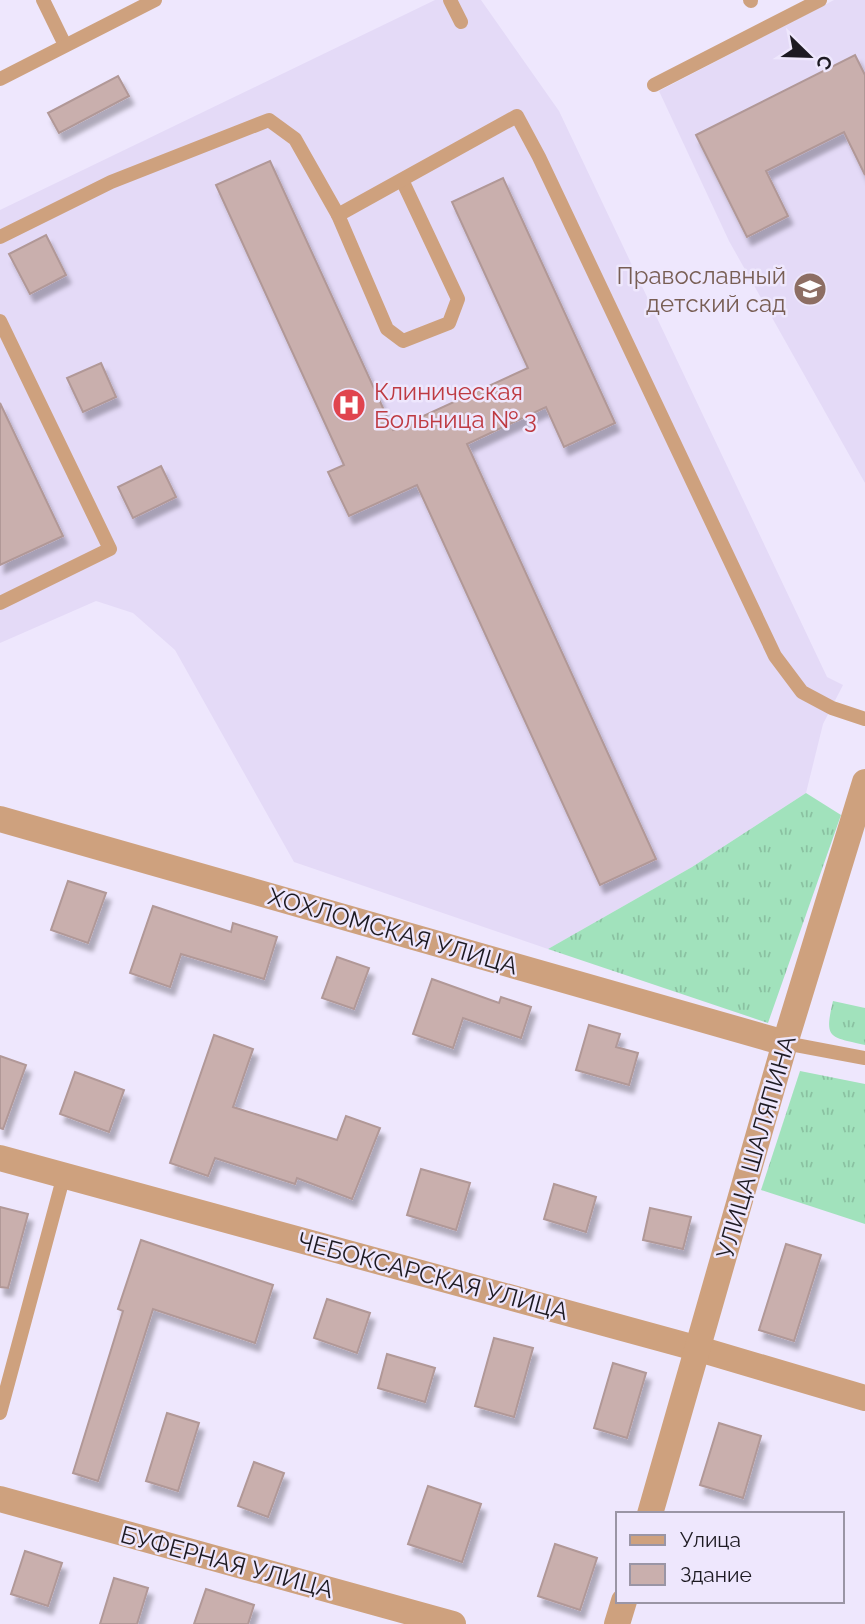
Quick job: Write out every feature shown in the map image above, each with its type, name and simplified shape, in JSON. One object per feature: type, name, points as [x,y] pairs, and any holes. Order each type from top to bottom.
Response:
[{"type":"street","name":"УЛИЦА ШАЛЯПИНА","points":[[651,1512],[785,1043],[864,788]]},
{"type":"street","name":"ХОХЛОМСКАЯ УЛИЦА","points":[[0,819],[785,1043]]},
{"type":"street","name":"ЧЕБОКСАРСКАЯ УЛИЦА","points":[[0,1158],[699,1349],[865,1398]]},
{"type":"street","name":"БУФЕРНАЯ УЛИЦА","points":[[0,1499],[453,1624]]},
{"type":"street","points":[[617,1624],[623,1603]]},
{"type":"lane","points":[[43,0],[65,46]]},
{"type":"lane","points":[[0,79],[155,0]]},
{"type":"lane","points":[[450,0],[461,22]]},
{"type":"lane","points":[[654,85],[820,0]]},
{"type":"lane","points":[[338,215],[517,116],[539,157],[775,656],[802,692],[832,708],[865,719]]},
{"type":"lane","points":[[0,237],[111,182],[269,120],[295,139],[338,215],[387,329],[403,341],[449,323],[458,299],[402,180]]},
{"type":"lane","points":[[0,321],[110,549],[0,603]]},
{"type":"lane","points":[[785,1043],[865,1058]]},
{"type":"lane","points":[[0,1413],[64,1175]]},
{"type":"shaded area","name":"Клиническая Больница № 3","points":[[435,0],[481,0],[559,111],[827,677],[843,685],[823,724],[806,793],[692,867],[548,949],[294,862],[175,650],[133,613],[96,601],[0,643],[0,210]]},
{"type":"shaded area","name":"Православный детский сад","points":[[834,0],[865,0],[865,483],[729,241],[659,91]]},
{"type":"green space","points":[[806,793],[841,815],[768,1023],[548,949],[692,867]]},
{"type":"green space","points":[[833,1001],[865,1008],[865,1045],[837,1038],[832,1034],[829,1023]]},
{"type":"green space","points":[[800,1071],[865,1084],[865,1224],[761,1190]]},
{"type":"building","points":[[855,55],[865,75],[865,175],[844,132],[766,171],[788,216],[747,237],[696,135]]},
{"type":"building","points":[[118,76],[129,96],[59,133],[48,113]]},
{"type":"building","points":[[270,161],[393,430],[528,368],[452,202],[503,178],[615,423],[564,447],[546,407],[467,444],[656,859],[600,885],[417,485],[349,516],[328,472],[344,465],[216,185]]},
{"type":"building","points":[[46,235],[66,275],[30,294],[9,254]]},
{"type":"building","points":[[101,363],[116,397],[83,412],[67,378]]},
{"type":"building","points":[[0,403],[63,536],[0,565]]},
{"type":"building","points":[[161,466],[176,497],[133,518],[118,487]]},
{"type":"building","points":[[68,881],[106,893],[88,943],[51,930]]},
{"type":"building","points":[[153,906],[231,932],[233,923],[277,937],[264,979],[181,954],[170,987],[130,973]]},
{"type":"building","points":[[337,957],[369,968],[354,1009],[322,998]]},
{"type":"building","points":[[432,979],[499,1003],[501,997],[531,1007],[521,1038],[463,1018],[453,1048],[413,1034]]},
{"type":"building","points":[[589,1025],[620,1034],[616,1047],[638,1053],[629,1085],[576,1070]]},
{"type":"building","points":[[214,1035],[253,1049],[233,1107],[337,1140],[346,1116],[380,1128],[352,1199],[297,1178],[295,1184],[215,1158],[208,1176],[170,1163]]},
{"type":"building","points":[[0,1056],[26,1065],[3,1129],[0,1128]]},
{"type":"building","points":[[75,1072],[124,1090],[109,1132],[60,1114]]},
{"type":"building","points":[[421,1169],[470,1183],[456,1230],[407,1215]]},
{"type":"building","points":[[554,1184],[596,1197],[586,1232],[544,1219]]},
{"type":"building","points":[[0,1207],[28,1214],[8,1288],[0,1287]]},
{"type":"building","points":[[650,1208],[691,1217],[683,1249],[643,1240]]},
{"type":"building","points":[[141,1240],[273,1285],[255,1343],[153,1309],[98,1481],[73,1473],[123,1311],[118,1309]]},
{"type":"building","points":[[786,1244],[821,1255],[794,1341],[759,1330]]},
{"type":"building","points":[[327,1299],[370,1313],[357,1353],[314,1338]]},
{"type":"building","points":[[494,1338],[533,1348],[514,1417],[475,1406]]},
{"type":"building","points":[[387,1354],[435,1368],[425,1402],[378,1388]]},
{"type":"building","points":[[613,1363],[646,1373],[627,1438],[594,1428]]},
{"type":"building","points":[[167,1413],[199,1423],[178,1491],[146,1481]]},
{"type":"building","points":[[719,1423],[761,1436],[743,1498],[700,1485]]},
{"type":"building","points":[[254,1462],[284,1473],[268,1517],[238,1506]]},
{"type":"building","points":[[428,1486],[481,1504],[462,1562],[408,1544]]},
{"type":"building","points":[[555,1544],[597,1558],[580,1610],[538,1596]]},
{"type":"building","points":[[25,1551],[62,1563],[48,1606],[11,1594]]},
{"type":"building","points":[[114,1578],[148,1588],[137,1624],[100,1624]]},
{"type":"building","points":[[206,1589],[254,1605],[248,1624],[194,1624]]},
{"type":"place","name":"Православный детский сад","points":[[810,289]]},
{"type":"place","name":"Клиническая Больница № 3","points":[[349,405]]}]
